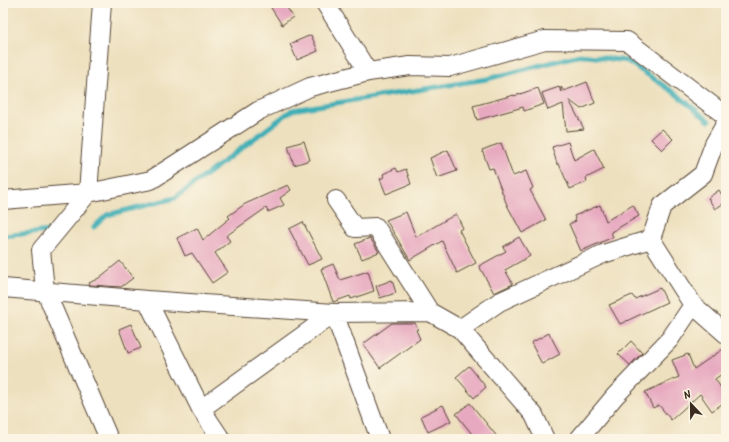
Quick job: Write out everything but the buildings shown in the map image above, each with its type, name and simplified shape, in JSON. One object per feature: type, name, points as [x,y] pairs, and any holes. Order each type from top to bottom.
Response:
[{"type":"street","points":[[102,3],[88,193],[41,250],[45,290],[109,439]]},
{"type":"street","points":[[325,3],[368,72]]},
{"type":"street","points":[[3,200],[88,193],[151,180],[258,111],[310,87],[368,72],[410,66],[450,67],[545,40],[627,41],[726,116]]},
{"type":"street","points":[[651,239],[662,206],[703,174],[720,148],[726,123]]},
{"type":"street","points":[[336,200],[355,228],[376,228],[430,312],[460,329],[534,415],[545,439]]},
{"type":"street","points":[[651,239],[693,305],[726,334]]},
{"type":"street","points":[[460,329],[499,302],[603,254],[651,239]]},
{"type":"street","points":[[3,288],[334,313],[430,312]]},
{"type":"street","points":[[147,300],[201,408],[221,439]]},
{"type":"street","points":[[579,439],[615,396],[670,339],[693,305]]},
{"type":"street","points":[[201,408],[334,313]]},
{"type":"street","points":[[334,313],[380,439]]},
{"type":"waterway","points":[[94,227],[107,215],[175,198],[292,110],[487,79],[580,55],[627,61],[675,93],[709,121]]},
{"type":"waterway","points":[[3,236],[50,231]]}]
